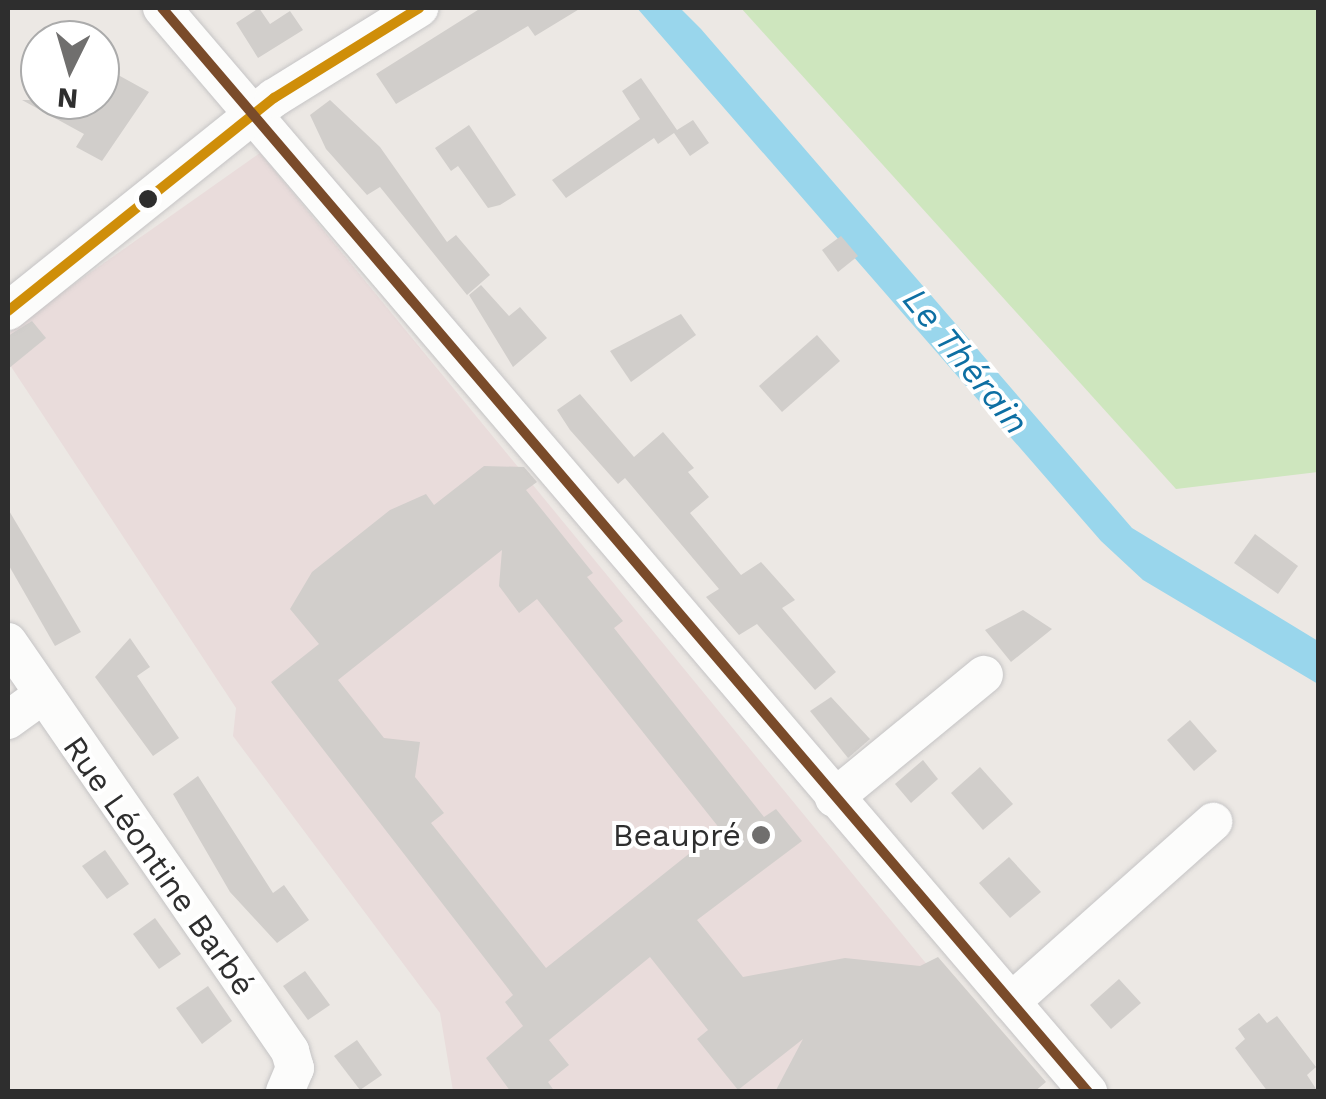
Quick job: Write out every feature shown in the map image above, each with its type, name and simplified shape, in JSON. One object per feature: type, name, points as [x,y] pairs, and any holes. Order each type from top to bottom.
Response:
[{"type":"street","points":[[162,8],[1088,1092]]},
{"type":"street","points":[[8,312],[253,114],[419,8]]},
{"type":"street","name":"Rue Léontine Barbé","points":[[8,642],[40,698],[290,1050],[295,1068],[285,1092]]},
{"type":"street","points":[[834,798],[984,675]]},
{"type":"street","points":[[8,720],[40,698]]},
{"type":"street","points":[[1011,1002],[1213,822]]},
{"type":"shaded area","points":[[260,153],[1031,1091],[453,1091],[440,1013],[233,736],[236,708],[8,362],[8,334],[33,313]]},
{"type":"green space","points":[[741,8],[1318,8],[1318,472],[1176,489]]},
{"type":"water","name":"Le Thérain","points":[[637,8],[680,8],[701,29],[1132,528],[1318,641],[1318,684],[1143,580],[1101,541]]},
{"type":"building","points":[[259,8],[270,24],[290,11],[303,30],[258,58],[236,23]]},
{"type":"building","points":[[481,8],[581,8],[535,36],[528,26],[396,104],[376,74]]},
{"type":"building","points":[[120,76],[149,92],[102,161],[76,147],[84,134],[58,120],[120,120]]},
{"type":"building","points":[[641,78],[677,130],[693,120],[709,143],[690,156],[674,133],[658,144],[654,138],[566,198],[552,180],[640,119],[622,91]]},
{"type":"building","points":[[330,100],[380,147],[447,242],[456,235],[490,275],[467,295],[380,187],[367,195],[326,149],[310,115]]},
{"type":"building","points":[[469,125],[516,195],[500,205],[488,208],[458,166],[451,171],[435,148]]},
{"type":"building","points":[[841,236],[858,256],[838,272],[822,250]]},
{"type":"building","points":[[481,285],[509,316],[520,307],[547,338],[513,367],[469,295]]},
{"type":"building","points":[[681,314],[696,335],[631,382],[610,351]]},
{"type":"building","points":[[32,321],[46,338],[8,369],[8,336]]},
{"type":"building","points":[[817,335],[840,361],[782,412],[759,386]]},
{"type":"building","points":[[580,394],[634,457],[663,432],[694,468],[688,472],[709,497],[690,513],[741,575],[761,562],[795,600],[782,608],[836,672],[815,690],[757,624],[739,635],[706,597],[719,589],[625,478],[618,484],[570,430],[557,410]]},
{"type":"building","points":[[484,466],[524,467],[537,482],[526,490],[593,573],[587,577],[623,621],[614,628],[764,817],[776,809],[802,841],[697,920],[743,977],[845,958],[920,966],[938,957],[1046,1082],[1034,1092],[775,1092],[803,1039],[738,1090],[697,1039],[708,1030],[650,957],[549,1040],[569,1065],[548,1082],[555,1092],[511,1092],[486,1058],[523,1026],[505,1002],[513,995],[271,682],[319,644],[290,609],[312,572],[390,510],[426,494],[434,505]],"holes":[[[502,550],[499,586],[519,613],[537,599],[720,829],[546,968],[431,823],[444,813],[415,777],[420,742],[384,738],[338,680]]]},
{"type":"building","points":[[8,509],[81,632],[55,646],[8,564]]},
{"type":"building","points":[[1255,534],[1298,566],[1278,594],[1234,563]]},
{"type":"building","points":[[1023,610],[1052,629],[1011,662],[985,630]]},
{"type":"building","points":[[130,638],[150,667],[137,676],[179,738],[153,756],[95,677]]},
{"type":"building","points":[[831,697],[870,739],[848,758],[810,711]]},
{"type":"building","points":[[1190,720],[1217,751],[1194,771],[1167,740]]},
{"type":"building","points":[[923,760],[938,779],[911,803],[895,784]]},
{"type":"building","points":[[980,767],[1013,804],[983,830],[951,793]]},
{"type":"building","points":[[198,776],[273,893],[284,885],[309,920],[277,943],[230,892],[173,794]]},
{"type":"building","points":[[105,850],[129,884],[107,899],[82,866]]},
{"type":"building","points":[[1009,857],[1041,892],[1010,918],[979,883]]},
{"type":"building","points":[[155,918],[181,954],[159,969],[133,934]]},
{"type":"building","points":[[305,971],[330,1005],[308,1020],[283,986]]},
{"type":"building","points":[[1119,979],[1141,1003],[1111,1029],[1090,1005]]},
{"type":"building","points":[[208,986],[232,1021],[202,1044],[176,1008]]},
{"type":"building","points":[[1259,1013],[1267,1023],[1277,1016],[1316,1067],[1307,1075],[1318,1092],[1268,1092],[1235,1048],[1245,1039],[1238,1029]]},
{"type":"building","points":[[357,1040],[382,1075],[360,1090],[334,1056]]},
{"type":"transit line","points":[[162,8],[1088,1092]]},
{"type":"transit line","points":[[8,311],[274,98],[419,8]]},
{"type":"place","name":"Beaupré","points":[[761,835]]}]
